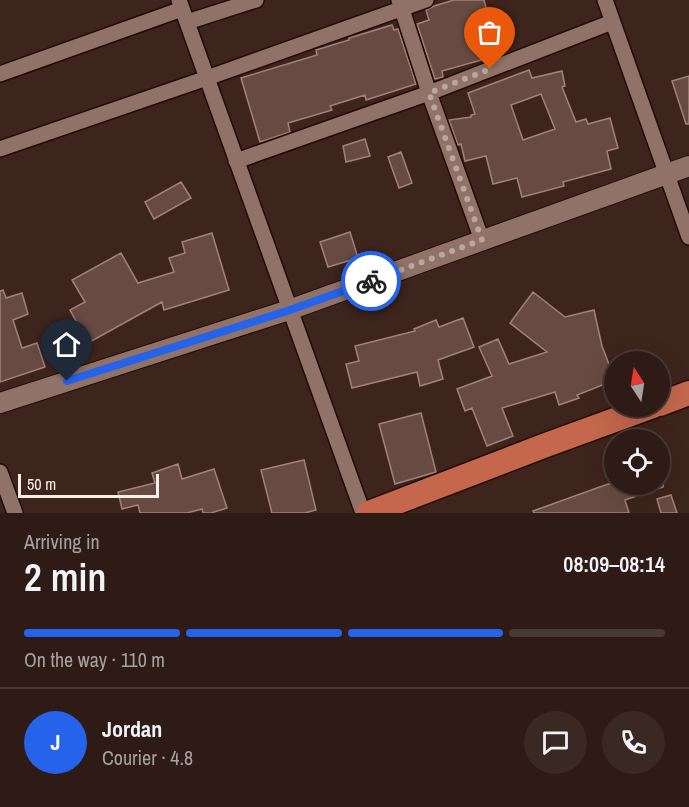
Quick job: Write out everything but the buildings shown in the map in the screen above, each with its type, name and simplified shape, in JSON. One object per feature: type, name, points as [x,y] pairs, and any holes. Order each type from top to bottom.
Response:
[{"type":"main road","points":[[670,400],[689,393]]},
{"type":"main road","points":[[369,513],[623,417]]},
{"type":"street","points":[[0,74],[183,11],[256,0]]},
{"type":"street","points":[[0,149],[207,78],[401,4],[426,0]]},
{"type":"street","points":[[605,0],[689,237]]},
{"type":"street","points":[[401,4],[429,93],[482,240]]},
{"type":"street","points":[[183,11],[363,513]]},
{"type":"street","points":[[236,161],[429,93],[612,22]]},
{"type":"street","points":[[0,403],[290,310],[689,166]]},
{"type":"street","points":[[0,472],[15,513]]},
{"type":"way so far","points":[[371,281],[482,240],[429,93],[490,69]]},
{"type":"route","points":[[67,381],[290,310],[371,281]]}]
